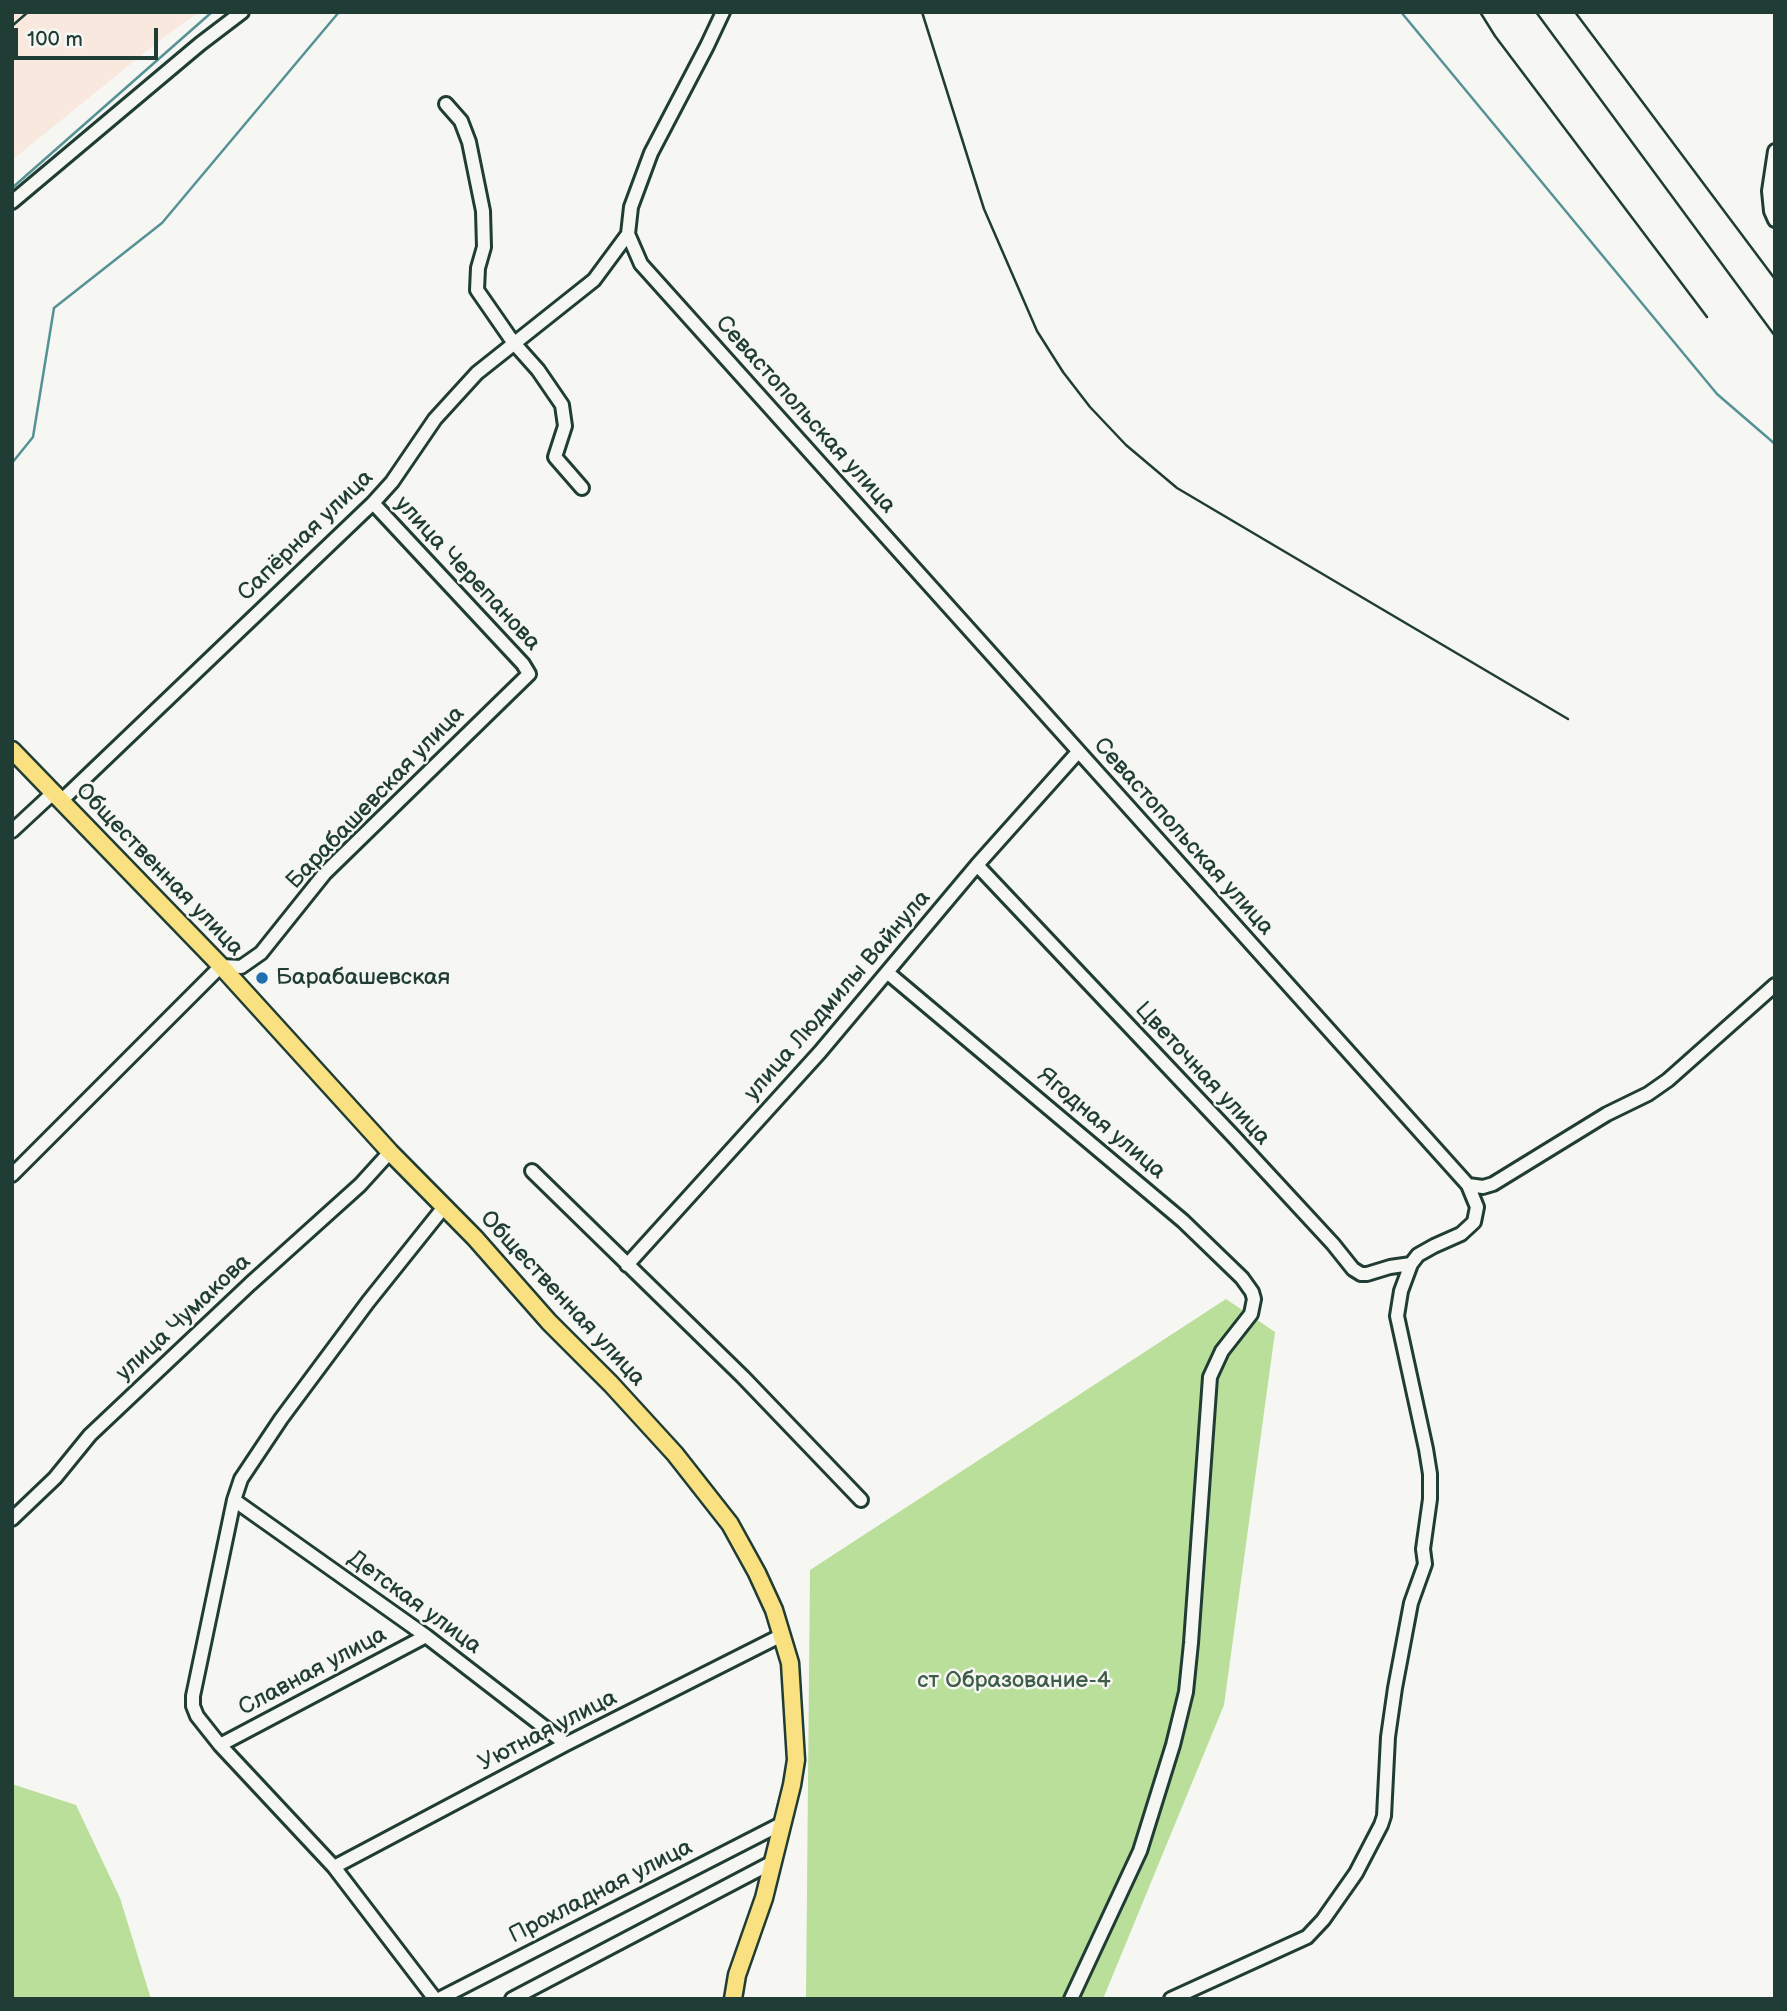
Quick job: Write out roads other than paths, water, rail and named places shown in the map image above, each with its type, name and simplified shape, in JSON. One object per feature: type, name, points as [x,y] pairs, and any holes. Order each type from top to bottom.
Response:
[{"type":"main road","name":"Общественная улица","points":[[12,750],[221,967],[390,1152],[475,1238],[549,1322],[611,1384],[701,1485],[736,1533],[757,1573],[782,1635],[790,1663],[796,1760],[764,1898],[737,1975],[733,1999]]},
{"type":"street","points":[[12,202],[242,12]]},
{"type":"street","points":[[628,234],[631,208],[651,153],[723,12]]},
{"type":"street","points":[[446,104],[461,121],[469,142],[483,211],[484,247],[478,268],[477,290],[562,405],[565,426],[555,457],[582,488]]},
{"type":"street","points":[[1775,152],[1769,191],[1775,220]]},
{"type":"street","name":"Сапёрная улица","points":[[12,831],[57,797],[373,503],[392,482],[435,419],[477,373],[594,280],[628,234]]},
{"type":"street","name":"Севастопольская улица","points":[[628,234],[640,264],[1468,1185]]},
{"type":"street","name":"улица Черепанова","points":[[373,503],[530,674]]},
{"type":"street","name":"Барабашевская улица","points":[[221,967],[242,967],[261,953],[324,873],[530,674]]},
{"type":"street","name":"улица Людмилы Вайнула","points":[[627,1265],[820,1052],[977,865],[1077,752]]},
{"type":"street","name":"Цветочная улица","points":[[977,865],[1235,1138],[1353,1269],[1367,1274],[1411,1264]]},
{"type":"street","points":[[12,1175],[221,967]]},
{"type":"street","name":"Ягодная улица","points":[[888,972],[1222,1257],[1242,1278],[1254,1299],[1251,1314],[1222,1351],[1210,1377],[1191,1643],[1186,1692],[1173,1745],[1140,1851],[1071,1999]]},
{"type":"street","points":[[1171,1999],[1307,1937],[1323,1920],[1356,1873],[1384,1816],[1388,1737],[1395,1688],[1411,1603],[1425,1564],[1423,1549],[1430,1499],[1426,1449],[1397,1316],[1401,1291],[1411,1264],[1426,1250],[1461,1234],[1474,1222],[1477,1207],[1468,1185],[1483,1187],[1493,1184],[1607,1114],[1648,1094],[1668,1080],[1775,985]]},
{"type":"street","name":"улица Чумакова","points":[[12,1519],[55,1478],[90,1435],[360,1185],[390,1152]]},
{"type":"street","points":[[532,1171],[743,1377],[861,1500]]},
{"type":"street","points":[[437,1999],[334,1867],[220,1745],[197,1716],[193,1696],[234,1500],[241,1479],[281,1419],[368,1302],[444,1207]]},
{"type":"street","name":"Детская улица","points":[[234,1500],[426,1636],[566,1744]]},
{"type":"street","name":"Уютная улица","points":[[334,1867],[566,1744],[782,1635]]},
{"type":"street","name":"Славная улица","points":[[220,1745],[426,1636]]},
{"type":"street","name":"Прохладная улица","points":[[437,1999],[783,1823]]},
{"type":"street","points":[[512,1999],[773,1862]]},
{"type":"waterway","points":[[12,188],[212,12]]},
{"type":"waterway","points":[[12,463],[33,437],[54,308],[162,223],[339,12]]},
{"type":"waterway","points":[[1401,12],[1717,394],[1775,444]]},
{"type":"railway","points":[[12,26],[28,12]]},
{"type":"railway","points":[[922,12],[984,209],[1037,331],[1063,372],[1090,407],[1126,445],[1177,488],[1568,719]]},
{"type":"railway","points":[[1480,12],[1495,36],[1707,317]]},
{"type":"railway","points":[[1536,12],[1775,336]]},
{"type":"railway","points":[[1575,12],[1775,279]]},
{"type":"place","name":"Барабашевская","points":[[262,978]]},
{"type":"park label","name":"ст Образование-4","points":[[1014,1681]]}]
